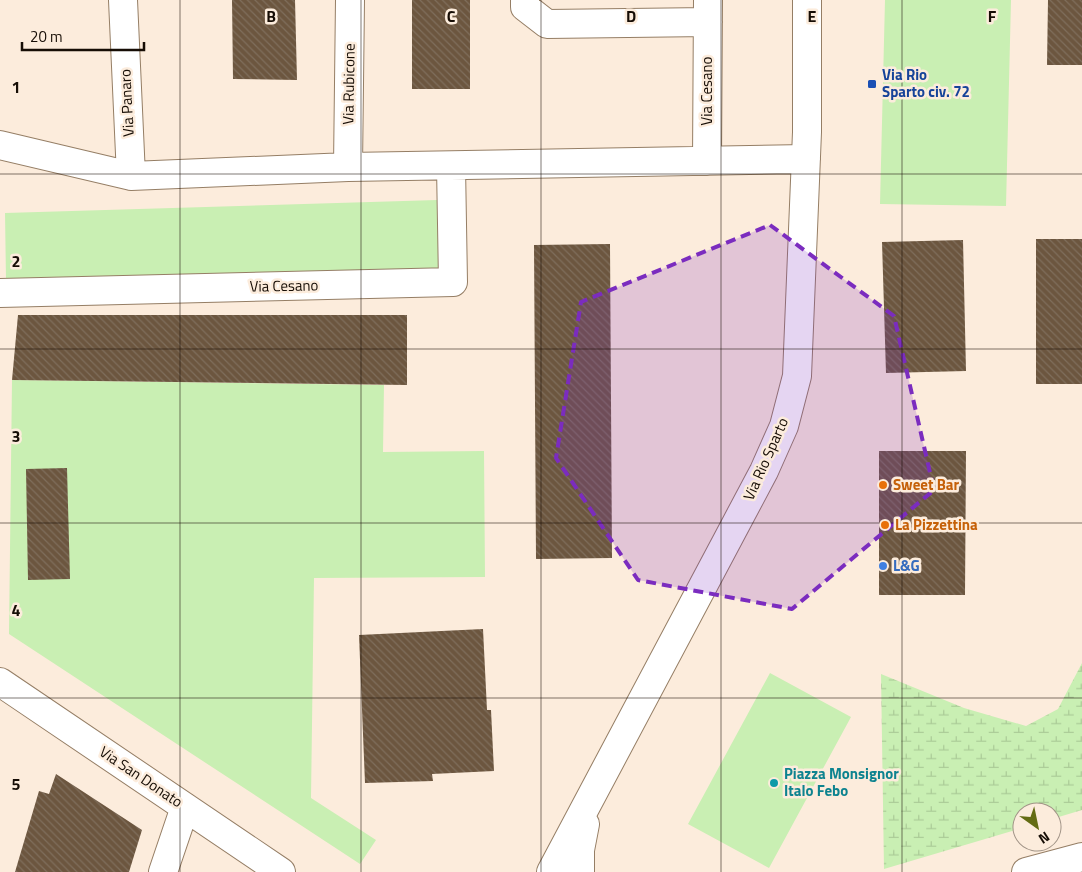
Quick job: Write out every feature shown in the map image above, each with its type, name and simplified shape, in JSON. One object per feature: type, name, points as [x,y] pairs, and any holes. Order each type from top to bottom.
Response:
[{"type":"street","name":"Via Panaro","points":[[123,0],[131,176]]},
{"type":"street","name":"Via Rubicone","points":[[348,167],[350,0]]},
{"type":"street","name":"Via Cesano","points":[[525,0],[525,7],[547,24],[708,11],[707,161]]},
{"type":"street","name":"Via Rio Sparto","points":[[551,872],[759,480],[784,426],[797,376],[806,159],[807,0]]},
{"type":"street","points":[[0,145],[131,176],[348,167],[806,159]]},
{"type":"street","name":"Via Cesano","points":[[0,293],[452,282],[451,166]]},
{"type":"street","name":"Via San Donato","points":[[0,682],[281,872]]},
{"type":"street","points":[[580,872],[580,850],[589,802]]},
{"type":"street","points":[[162,872],[185,807]]},
{"type":"street","points":[[1026,872],[1082,857]]},
{"type":"highlighted area","points":[[770,225],[894,316],[934,490],[792,609],[638,580],[556,458],[581,302]]},
{"type":"green space","points":[[885,0],[1011,0],[1006,206],[880,204]]},
{"type":"green space","points":[[437,200],[439,273],[6,280],[5,213]]},
{"type":"green space","points":[[12,380],[384,385],[383,452],[484,451],[485,577],[314,578],[311,798],[376,840],[360,864],[9,634]]},
{"type":"green space","points":[[1082,663],[1082,810],[1062,816],[1062,802],[1012,802],[1012,831],[884,869],[881,674],[964,708],[1026,726],[1058,709]]},
{"type":"green space","points":[[770,673],[851,717],[769,868],[688,824]]},
{"type":"building","points":[[232,0],[295,0],[297,80],[233,79]]},
{"type":"building","points":[[412,0],[470,0],[470,89],[412,89]]},
{"type":"building","points":[[1048,0],[1082,0],[1082,65],[1047,65]]},
{"type":"building","points":[[1036,239],[1082,239],[1082,384],[1036,384]]},
{"type":"building","points":[[963,240],[966,371],[886,373],[882,242]]},
{"type":"building","points":[[610,244],[612,558],[536,559],[534,245]]},
{"type":"building","points":[[18,315],[407,315],[407,385],[12,380]]},
{"type":"building","points":[[879,451],[966,451],[965,595],[879,595]]},
{"type":"building","points":[[67,468],[70,579],[28,580],[26,469]]},
{"type":"building","points":[[483,629],[487,710],[491,710],[494,771],[432,774],[433,781],[365,783],[359,635]]},
{"type":"building","points":[[56,774],[142,830],[129,872],[15,872],[39,791],[49,794]]},
{"type":"place","name":"Via Rio Sparto civ. 72","points":[[872,84]]},
{"type":"place","name":"Sweet Bar","points":[[883,485]]},
{"type":"place","name":"La Pizzettina","points":[[885,525]]},
{"type":"place","name":"L&G","points":[[883,566]]},
{"type":"place","name":"Piazza Monsignor Italo Febo","points":[[774,783]]}]
